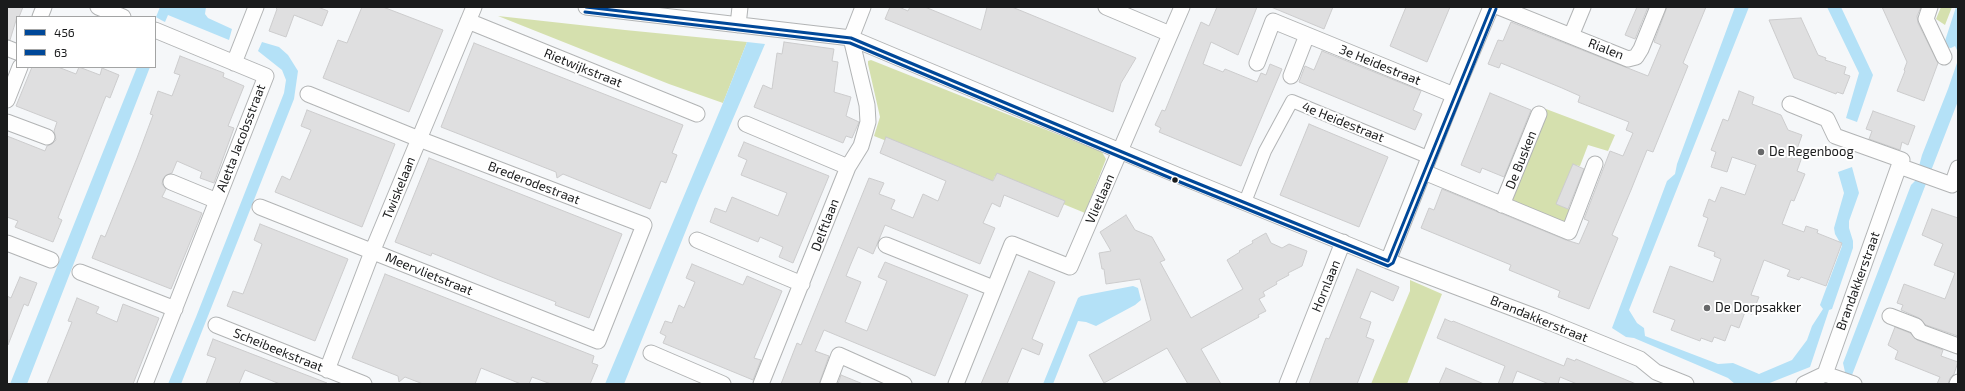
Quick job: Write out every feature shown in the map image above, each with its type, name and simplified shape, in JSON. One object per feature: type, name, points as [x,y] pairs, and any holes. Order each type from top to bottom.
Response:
[{"type":"street","points":[[98,7],[120,16]]},
{"type":"street","points":[[234,63],[256,7]]},
{"type":"street","name":"Twiskelaan","points":[[327,370],[372,252],[474,7]]},
{"type":"street","points":[[586,7],[851,38],[1343,242]]},
{"type":"street","points":[[738,25],[740,7]]},
{"type":"street","points":[[851,38],[863,7]]},
{"type":"street","points":[[1106,7],[1170,34]]},
{"type":"street","name":"Vlietlaan","points":[[956,384],[993,288],[1012,244],[1070,267],[1182,7]]},
{"type":"street","points":[[1388,261],[1454,95],[1491,7]]},
{"type":"street","name":"Rialen","points":[[1499,7],[1628,58],[1636,57],[1641,50],[1658,7]]},
{"type":"street","name":"Rialen","points":[[1571,36],[1583,7]]},
{"type":"street","points":[[1930,7],[1926,19],[1944,57]]},
{"type":"street","name":"Rietwijkstraat","points":[[468,21],[697,114]]},
{"type":"street","name":"3e Heidestraat","points":[[1257,63],[1273,21],[1454,95]]},
{"type":"street","name":"Aletta Jacobsstraat","points":[[145,384],[266,76],[156,30]]},
{"type":"street","points":[[1291,76],[1307,35]]},
{"type":"street","name":"Delftlaan","points":[[761,384],[848,166],[860,146],[868,122],[867,105],[851,38]]},
{"type":"street","points":[[7,100],[20,68]]},
{"type":"street","name":"Brederodestraat","points":[[308,94],[419,139],[644,225],[598,341]]},
{"type":"street","name":"4e Heidestraat","points":[[1245,202],[1265,151],[1292,101],[1430,158]]},
{"type":"street","points":[[1790,104],[1828,119],[1835,136],[1902,160],[1905,168],[1952,185],[1958,168]]},
{"type":"street","name":"De Busken","points":[[1502,205],[1539,114]]},
{"type":"street","points":[[7,122],[47,137]]},
{"type":"street","points":[[746,124],[848,166]]},
{"type":"street","name":"De Busken","points":[[1424,172],[1569,232],[1595,164]]},
{"type":"street","name":"Brandakkerstraat","points":[[1830,375],[1905,168]]},
{"type":"street","name":"Aletta Jacobsstraat","points":[[171,182],[217,200]]},
{"type":"street","name":"Meervlietstraat","points":[[260,207],[598,341]]},
{"type":"street","points":[[697,240],[802,284]]},
{"type":"street","points":[[7,242],[51,260]]},
{"type":"street","name":"Hornlaan","points":[[1287,384],[1343,242],[1388,261]]},
{"type":"street","points":[[886,244],[993,288]]},
{"type":"street","name":"Brandakkerstraat","points":[[1388,261],[1544,320],[1640,359],[1654,378],[1686,384]]},
{"type":"street","points":[[80,272],[175,309]]},
{"type":"street","points":[[1890,316],[1916,326],[1920,332],[1958,346]]},
{"type":"street","name":"Scheibeekstraat","points":[[216,324],[364,384]]},
{"type":"street","points":[[651,353],[723,384]]},
{"type":"street","points":[[828,384],[839,355],[904,384]]},
{"type":"street","points":[[1804,384],[1830,375],[1854,384]]},
{"type":"green space","points":[[1941,7],[1952,7],[1945,25],[1936,19]]},
{"type":"green space","points":[[498,16],[747,42],[723,103],[669,84]]},
{"type":"green space","points":[[871,60],[1102,152],[1106,159],[1085,213],[995,176],[992,183],[874,136],[880,117],[868,64],[868,61]]},
{"type":"green space","points":[[1546,109],[1615,135],[1608,151],[1588,145],[1580,166],[1573,165],[1557,204],[1571,210],[1564,224],[1511,201],[1542,124]]},
{"type":"green space","points":[[1410,280],[1442,294],[1407,384],[1371,384],[1410,291]]},
{"type":"water","points":[[160,7],[206,7],[205,14],[208,18],[232,29],[229,40],[168,15],[165,22],[156,17]]},
{"type":"water","points":[[1735,7],[1749,7],[1629,310],[1637,323],[1644,328],[1645,336],[1718,364],[1733,363],[1759,374],[1792,360],[1807,340],[1812,326],[1823,309],[1820,305],[1842,246],[1835,234],[1834,228],[1844,193],[1838,172],[1852,167],[1859,193],[1849,221],[1853,248],[1832,309],[1829,310],[1810,367],[1767,384],[1735,384],[1728,378],[1634,338],[1626,337],[1612,328],[1667,181],[1675,174],[1677,164]]},
{"type":"water","points":[[1827,7],[1841,7],[1873,75],[1857,122],[1846,118],[1859,73]]},
{"type":"water","points":[[1956,7],[1958,7],[1958,52],[1955,46],[1951,48],[1943,47]]},
{"type":"water","points":[[262,42],[279,47],[288,55],[298,71],[294,99],[181,384],[168,384],[196,317],[284,93],[286,80],[282,70],[258,51]]},
{"type":"water","points":[[747,42],[765,44],[699,198],[624,384],[605,384],[723,103]]},
{"type":"water","points":[[1958,60],[1958,101],[1852,375],[1851,384],[1838,384],[1845,372],[1843,363],[1911,185],[1915,181],[1922,155]]},
{"type":"water","points":[[137,68],[150,68],[27,384],[10,384]]},
{"type":"water","points":[[1133,286],[1138,288],[1141,300],[1135,305],[1096,326],[1078,321],[1053,384],[1043,384],[1078,298],[1081,296]]},
{"type":"building","points":[[7,7],[23,7],[19,16],[16,16],[10,40],[7,39]]},
{"type":"building","points":[[275,7],[318,7],[328,11],[322,26],[294,15],[286,37],[269,31],[277,9]]},
{"type":"building","points":[[362,7],[383,7],[443,30],[409,112],[323,78],[338,40],[347,43]]},
{"type":"building","points":[[890,7],[899,7],[908,11],[910,7],[925,7],[981,30],[987,7],[1012,7],[1136,58],[1121,83],[1113,112],[885,19]]},
{"type":"building","points":[[1217,7],[1257,7],[1238,55],[1211,42],[1203,64],[1223,72],[1225,69],[1257,82],[1261,73],[1266,75],[1270,64],[1282,69],[1241,166],[1159,132],[1161,128],[1155,125],[1162,110],[1165,111],[1201,22],[1209,26]]},
{"type":"building","points":[[1271,7],[1333,7],[1324,29]]},
{"type":"building","points":[[1406,7],[1450,7],[1427,62],[1390,46]]},
{"type":"building","points":[[1637,7],[1648,7],[1635,39],[1625,35]]},
{"type":"building","points":[[1667,7],[1706,7],[1683,63],[1688,66],[1653,152],[1647,150],[1612,235],[1618,238],[1589,309],[1558,297],[1560,291],[1509,270],[1511,265],[1421,228],[1429,208],[1434,210],[1442,189],[1579,244],[1589,221],[1584,219],[1610,151],[1623,156],[1633,133],[1626,130],[1629,122],[1578,102],[1580,96],[1562,88],[1501,63],[1499,68],[1488,64],[1498,40],[1503,41],[1511,22],[1648,76],[1661,45],[1654,42]]},
{"type":"building","points":[[1882,7],[1921,7],[1917,16],[1918,23],[1938,63],[1924,101],[1897,91],[1907,62]]},
{"type":"building","points":[[1801,18],[1818,55],[1826,58],[1825,60],[1846,67],[1844,74],[1850,76],[1843,94],[1837,92],[1836,94],[1794,78],[1769,20]]},
{"type":"building","points":[[784,42],[834,49],[832,61],[838,62],[834,92],[851,97],[846,116],[859,122],[852,138],[846,136],[843,143],[754,107],[763,85],[772,89],[777,53],[782,54]]},
{"type":"building","points":[[474,43],[683,125],[672,153],[677,155],[666,183],[661,181],[650,209],[563,174],[557,178],[556,172],[441,127]]},
{"type":"building","points":[[1322,51],[1421,91],[1413,110],[1422,114],[1415,130],[1299,82],[1305,66],[1314,70]]},
{"type":"building","points":[[180,56],[224,73],[223,77],[244,86],[228,126],[234,128],[214,183],[200,178],[202,172],[177,161],[172,173],[166,175],[163,179],[162,184],[166,189],[162,197],[202,213],[171,289],[92,258],[101,235],[105,237],[137,158],[153,115],[150,114],[158,91],[172,96],[180,75],[174,73]]},
{"type":"building","points":[[32,68],[61,68],[76,74],[79,68],[82,68],[100,75],[102,68],[119,75],[110,98],[106,96],[58,218],[62,220],[53,242],[15,227],[18,221],[7,217],[7,136],[45,151],[47,146],[56,140],[54,131],[57,122],[16,106]]},
{"type":"building","points":[[1739,91],[1754,97],[1752,104],[1781,115],[1788,130],[1802,135],[1796,152],[1803,154],[1797,171],[1805,174],[1794,201],[1791,200],[1782,224],[1804,232],[1806,226],[1818,230],[1817,233],[1842,243],[1826,286],[1801,277],[1799,280],[1787,276],[1790,270],[1764,260],[1751,295],[1759,297],[1752,314],[1745,312],[1739,328],[1731,325],[1725,341],[1714,337],[1712,342],[1701,338],[1700,341],[1671,330],[1675,320],[1653,312],[1670,266],[1713,282],[1721,259],[1714,256],[1715,252],[1698,246],[1708,218],[1703,216],[1709,199],[1715,202],[1721,187],[1745,195],[1756,165],[1732,157],[1727,172],[1711,167],[1716,152],[1711,150],[1723,119],[1728,121]]},
{"type":"building","points":[[1490,93],[1531,110],[1504,177],[1482,168],[1480,173],[1461,165]]},
{"type":"building","points":[[307,110],[395,144],[362,227],[275,192],[282,176],[290,180],[311,130],[301,126]]},
{"type":"building","points":[[1873,111],[1915,126],[1908,145],[1902,142],[1900,150],[1869,139],[1872,131],[1866,129]]},
{"type":"building","points":[[1309,124],[1388,157],[1359,227],[1280,195]]},
{"type":"building","points":[[886,137],[993,181],[997,173],[1065,201],[1058,217],[1004,195],[1000,207],[992,203],[983,223],[995,228],[980,264],[885,225],[873,254],[858,247],[850,266],[846,276],[861,282],[845,322],[867,331],[887,281],[878,277],[885,262],[968,295],[935,376],[824,330],[815,351],[829,356],[819,384],[781,384],[797,343],[801,345],[869,178],[884,183],[879,194],[895,200],[891,209],[913,218],[923,194],[938,201],[946,181],[880,153]]},
{"type":"building","points":[[744,142],[829,176],[793,263],[779,257],[783,247],[760,237],[758,242],[710,222],[715,208],[726,212],[732,197],[778,216],[787,193],[741,175],[747,160],[738,156]]},
{"type":"building","points":[[429,158],[622,234],[589,318],[555,305],[556,302],[432,253],[431,256],[395,242]]},
{"type":"building","points":[[1573,164],[1584,169],[1568,209],[1556,204]]},
{"type":"building","points":[[1932,209],[1958,218],[1958,336],[1926,325],[1919,318],[1901,310],[1903,305],[1897,303],[1904,284],[1945,299],[1955,273],[1934,265],[1943,244],[1922,235]]},
{"type":"building","points":[[1126,215],[1135,230],[1152,237],[1165,260],[1160,262],[1191,318],[1243,289],[1227,260],[1253,243],[1252,241],[1266,233],[1271,243],[1282,248],[1289,244],[1307,251],[1302,266],[1288,273],[1289,275],[1276,282],[1277,284],[1263,292],[1265,296],[1259,299],[1266,311],[1258,315],[1259,317],[1201,349],[1221,384],[1188,384],[1167,348],[1104,383],[1089,355],[1151,320],[1140,279],[1106,284],[1104,269],[1102,269],[1099,253],[1111,251],[1100,232]]},
{"type":"building","points":[[260,224],[348,259],[315,341],[227,306],[233,291],[243,294],[262,244],[254,240]]},
{"type":"building","points":[[692,264],[743,285],[747,276],[782,291],[754,358],[761,360],[753,380],[663,343],[666,336],[660,333],[665,321],[672,323],[679,305],[684,308],[695,282],[686,278]]},
{"type":"building","points":[[1357,269],[1399,287],[1393,301],[1371,291],[1360,318],[1371,322],[1366,337],[1374,340],[1357,384],[1309,384],[1326,338],[1329,339]]},
{"type":"building","points":[[1029,271],[1055,282],[1032,339],[1043,344],[1039,355],[1022,348],[1007,384],[981,384]]},
{"type":"building","points":[[385,274],[594,356],[592,363],[598,365],[590,384],[551,384],[532,377],[529,384],[521,384],[481,368],[475,384],[423,384],[405,377],[399,382],[398,376],[352,358]]},
{"type":"building","points":[[20,277],[37,283],[28,306],[24,304],[8,345],[7,296],[11,298]]},
{"type":"building","points":[[77,298],[99,307],[96,313],[117,322],[123,304],[159,318],[133,384],[47,384],[72,322],[68,321]]},
{"type":"building","points":[[1445,319],[1564,366],[1567,358],[1575,361],[1576,359],[1636,384],[1577,384],[1560,377],[1558,384],[1549,384],[1517,371],[1512,384],[1498,384],[1505,366],[1437,338]]},
{"type":"building","points":[[1895,327],[1910,333],[1917,340],[1943,350],[1941,356],[1958,362],[1954,374],[1950,378],[1948,384],[1937,384],[1940,377],[1895,359],[1898,351],[1888,345]]},
{"type":"building","points":[[213,339],[327,384],[280,384],[245,370],[239,384],[206,384],[216,358],[207,355]]},
{"type":"building","points":[[1446,368],[1484,384],[1439,384]]},
{"type":"building","points":[[841,375],[863,384],[838,384]]},
{"type":"transit line","name":"456","points":[[586,7],[851,38],[1177,175],[1388,261],[1491,7]]},
{"type":"transit line","name":"63","points":[[585,12],[850,43],[1175,180],[1388,266],[1393,263],[1496,9]]},
{"type":"place","name":"De Regenboog","points":[[1761,152]]},
{"type":"place","name":"De Dorpsakker","points":[[1707,308]]}]
